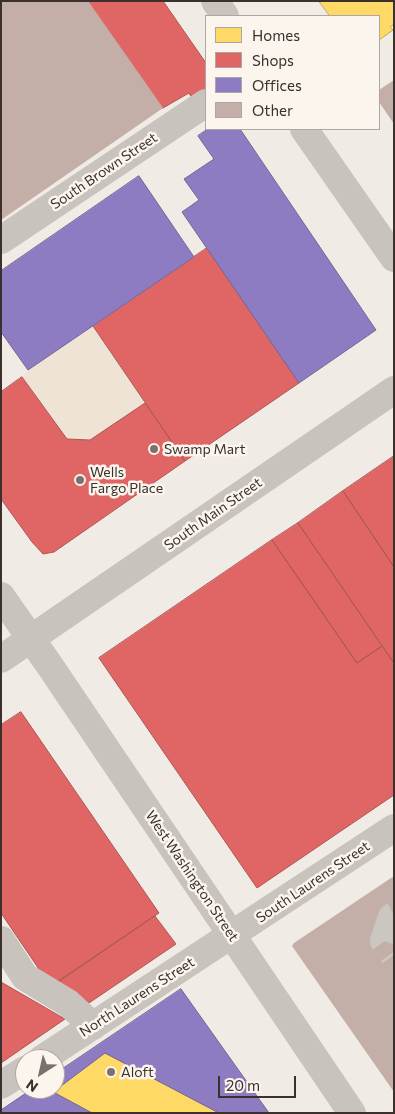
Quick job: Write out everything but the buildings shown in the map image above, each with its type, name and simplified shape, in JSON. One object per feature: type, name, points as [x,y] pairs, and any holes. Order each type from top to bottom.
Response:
[{"type":"street","points":[[215,1],[224,15]]},
{"type":"street","name":"South Brown Street","points":[[1,240],[205,104]]},
{"type":"street","points":[[305,130],[394,258]]},
{"type":"street","name":"South Main Street","points":[[1,659],[394,390]]},
{"type":"street","name":"West Washington Street","points":[[1,596],[352,1113]]},
{"type":"street","name":"South Laurens Street","points":[[232,936],[394,828]]},
{"type":"street","name":"North Laurens Street","points":[[57,1049],[232,936]]},
{"type":"street","points":[[1,940],[25,977],[68,1003],[92,1026]]},
{"type":"street","points":[[1,1085],[15,1076]]},
{"type":"shaded area","points":[[93,326],[145,403],[90,440],[67,439],[22,377],[28,370]]},
{"type":"tunnel","points":[[394,916],[384,941],[394,955]]},
{"type":"place","name":"Swamp Mart","points":[[154,449]]},
{"type":"place","name":"Wells Fargo Place","points":[[80,480]]},
{"type":"place","name":"Aloft","points":[[111,1072]]}]
